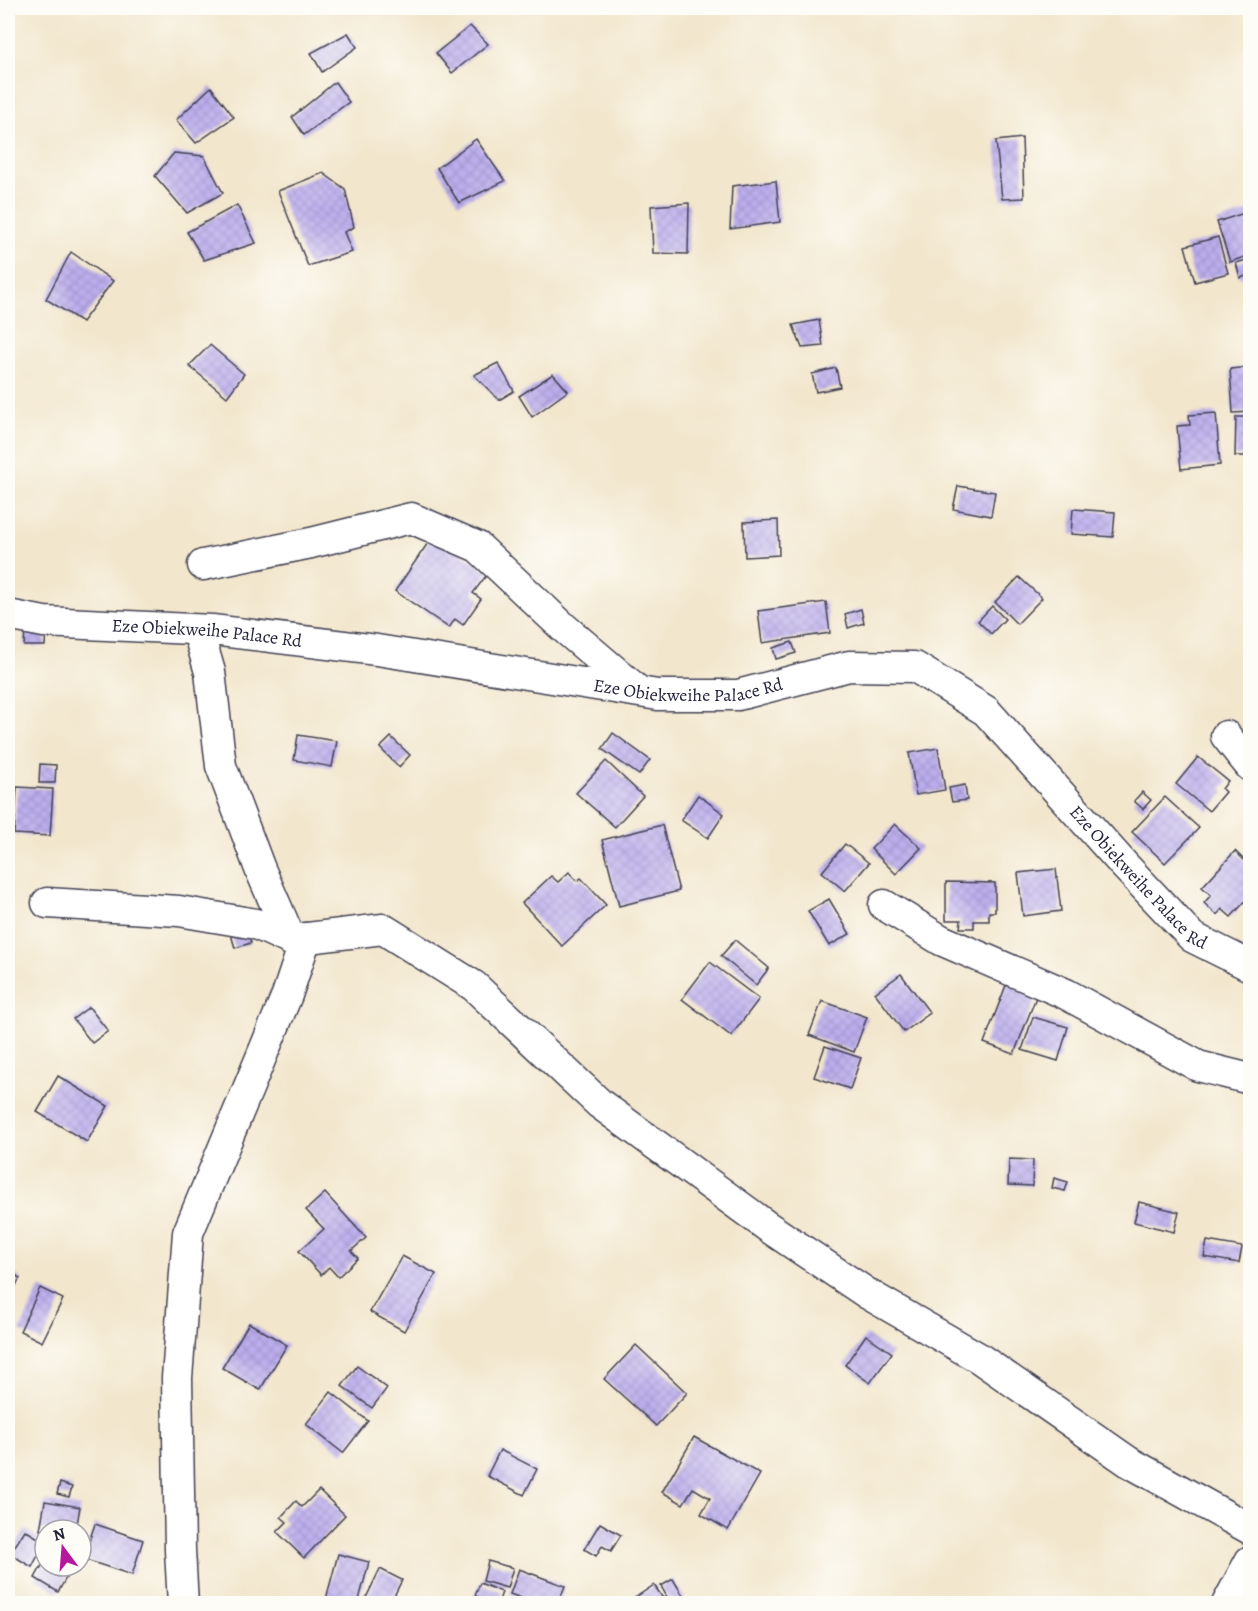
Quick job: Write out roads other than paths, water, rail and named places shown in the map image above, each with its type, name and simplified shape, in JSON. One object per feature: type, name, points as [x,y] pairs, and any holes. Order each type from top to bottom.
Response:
[{"type":"street","points":[[203,566],[311,543],[411,518],[478,547],[563,627],[638,691]]},
{"type":"street","name":"Eze Obiekweihe Palace Rd","points":[[8,615],[44,622],[212,630],[377,650],[658,695],[738,695],[849,666],[915,667],[986,711],[1192,937],[1251,966]]},
{"type":"street","points":[[183,1604],[177,1378],[188,1233],[287,995],[298,939],[260,869],[221,766],[210,672],[198,631]]},
{"type":"street","points":[[1226,736],[1251,766]]},
{"type":"street","points":[[47,903],[179,911],[256,924],[298,939],[383,929],[474,986],[600,1104],[768,1227],[867,1294],[979,1358],[1129,1462],[1251,1529]]},
{"type":"street","points":[[884,905],[941,940],[1066,994],[1198,1066],[1251,1079]]},
{"type":"street","points":[[1227,1604],[1251,1562]]}]
